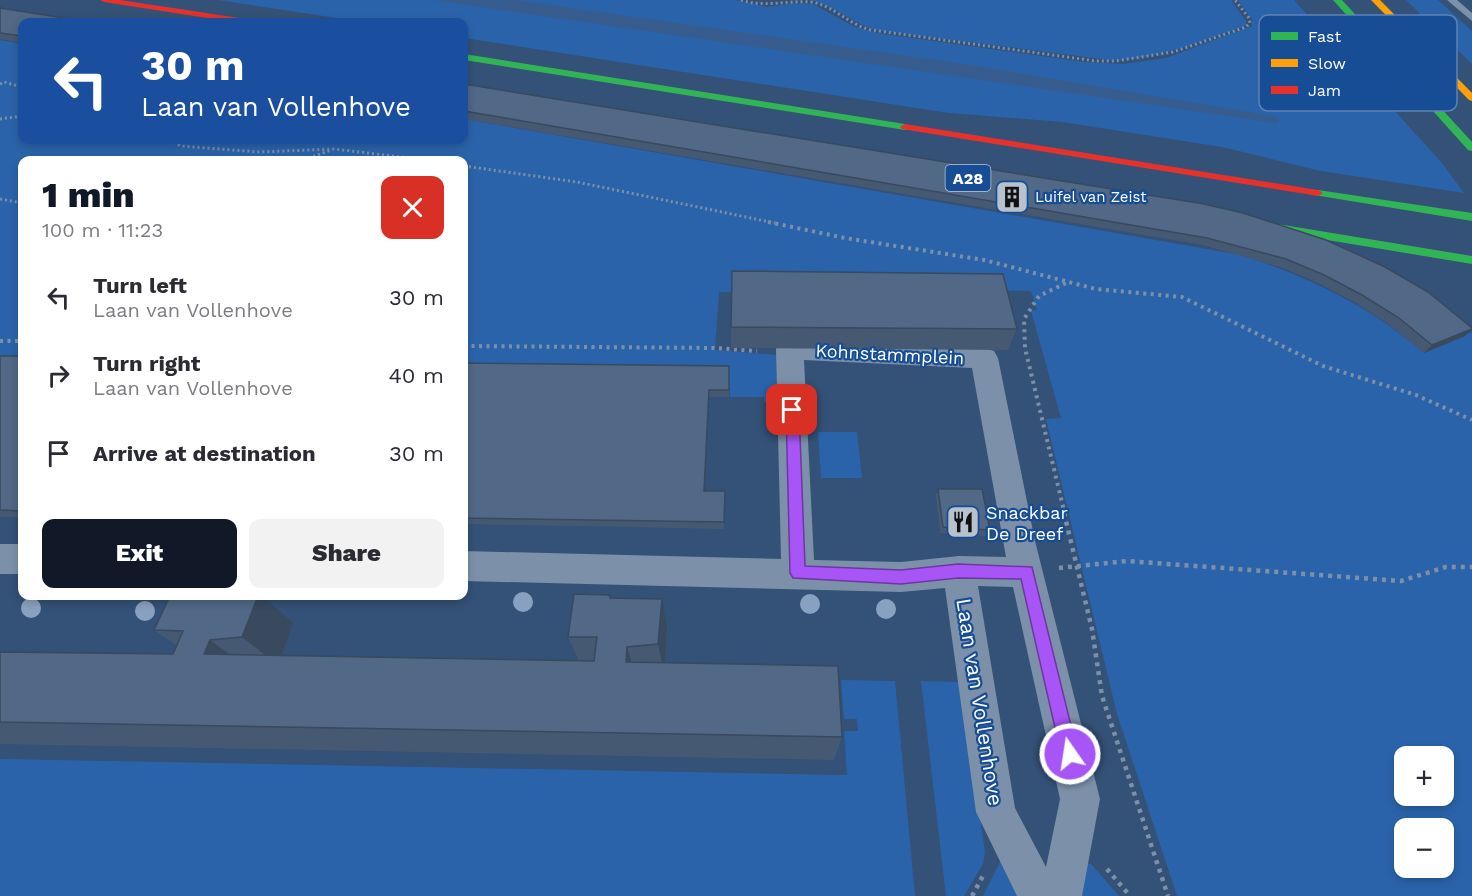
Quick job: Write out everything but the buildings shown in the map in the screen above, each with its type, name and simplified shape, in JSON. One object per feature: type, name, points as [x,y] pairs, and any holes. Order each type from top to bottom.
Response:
[{"type":"main road","points":[[104,0],[220,18]]},
{"type":"main road","points":[[1336,0],[1350,15]]},
{"type":"main road","points":[[1376,0],[1391,15]]},
{"type":"main road","name":"A28","points":[[468,58],[1472,217]]},
{"type":"main road","points":[[1457,83],[1472,98]]},
{"type":"main road","points":[[1438,111],[1472,148]]},
{"type":"main road","points":[[1243,223],[1472,260]]},
{"type":"street","name":"Kohnstammplein","points":[[790,351],[984,358],[1023,556]]},
{"type":"street","points":[[790,351],[798,573]]},
{"type":"street","points":[[1023,556],[1080,800],[1061,896]]},
{"type":"street","name":"Laan van Vollenhove","points":[[468,566],[901,577],[958,571],[1023,556]]},
{"type":"street","points":[[0,559],[18,559]]},
{"type":"street","name":"Laan van Vollenhove","points":[[958,571],[996,812],[1039,896]]},
{"type":"lane","points":[[1452,0],[1472,18]]},
{"type":"path","points":[[741,0],[770,5],[798,1],[812,2],[825,6],[854,25],[881,32],[1096,61],[1122,62],[1157,57],[1246,27],[1250,23],[1249,18],[1235,0]]},
{"type":"path","points":[[0,84],[4,82],[18,86]]},
{"type":"path","points":[[0,119],[18,117]]},
{"type":"path","points":[[177,144],[259,152],[334,149],[393,156]]},
{"type":"path","points":[[315,156],[334,149]]},
{"type":"path","points":[[468,167],[577,182],[845,238],[984,260],[1096,289],[1182,297],[1323,366],[1416,395],[1472,420]]},
{"type":"path","points":[[0,199],[18,202]]},
{"type":"path","points":[[1068,281],[1039,296],[1024,319],[1025,348],[1092,629],[1102,696],[1168,896]]},
{"type":"path","points":[[0,341],[18,341]]},
{"type":"path","points":[[468,346],[714,348],[790,351]]},
{"type":"path","points":[[1023,556],[1077,567],[1127,561],[1401,581],[1446,567],[1472,567]]},
{"type":"shaded area","points":[[218,0],[735,0],[767,7],[796,3],[813,4],[853,26],[877,33],[1085,62],[1123,64],[1166,58],[1252,26],[1252,19],[1238,0],[1294,0],[1308,15],[1259,15],[1259,111],[1395,111],[1442,163],[1464,193],[1321,171],[1222,147],[1062,122],[949,113],[468,39],[468,18],[337,18]]},
{"type":"shaded area","points":[[433,0],[516,0],[972,65],[1271,116],[1278,118],[1279,121],[1276,123]]},
{"type":"shaded area","points":[[810,0],[1231,0],[1246,21],[1246,25],[1160,54],[1109,60],[876,30],[819,2]]},
{"type":"shaded area","points":[[1406,0],[1438,0],[1454,15],[1421,15]]},
{"type":"shaded area","points":[[1457,17],[1472,31],[1472,64],[1457,49]]},
{"type":"shaded area","points":[[0,40],[18,43],[18,144],[468,144],[468,120],[1241,255],[1291,273],[1338,295],[1382,321],[1424,353],[1472,332],[1472,896],[1177,896],[1117,714],[1046,419],[1061,418],[1031,311],[1037,310],[1031,291],[994,290],[995,295],[719,292],[715,350],[777,355],[776,403],[764,402],[764,397],[730,397],[729,373],[468,370],[468,156],[18,156],[18,363],[0,363]]},
{"type":"shaded area","points":[[818,432],[857,432],[862,478],[821,478]]},
{"type":"shaded area","points":[[841,680],[895,681],[915,896],[0,896],[0,759],[847,775],[844,731],[858,731],[857,719],[844,719]]},
{"type":"shaded area","points":[[921,681],[961,682],[985,853],[983,864],[964,896],[946,896]]},
{"type":"shaded area","points":[[1003,861],[1020,896],[983,896],[1000,862]]},
{"type":"shaded area","points":[[1086,863],[1091,864],[1119,896],[1082,896]]},
{"type":"traffic: fast","points":[[1337,0],[1351,15]]},
{"type":"traffic: fast","points":[[468,58],[905,127]]},
{"type":"traffic: fast","points":[[1438,111],[1472,148]]},
{"type":"traffic: fast","points":[[1318,193],[1472,217]]},
{"type":"traffic: fast","points":[[1259,225],[1472,260]]},
{"type":"traffic: slow","points":[[1375,0],[1390,15]]},
{"type":"traffic: slow","points":[[1457,83],[1472,98]]},
{"type":"traffic: jam","points":[[104,0],[220,18]]},
{"type":"traffic: jam","points":[[905,127],[1318,193]]},
{"type":"place","name":"Luifel van Zeist","points":[[1012,197]]},
{"type":"place","name":"Snackbar De Dreef","points":[[963,522]]},
{"type":"route","points":[[792,410],[798,573],[901,577],[958,571],[1027,572],[1070,754]]}]
